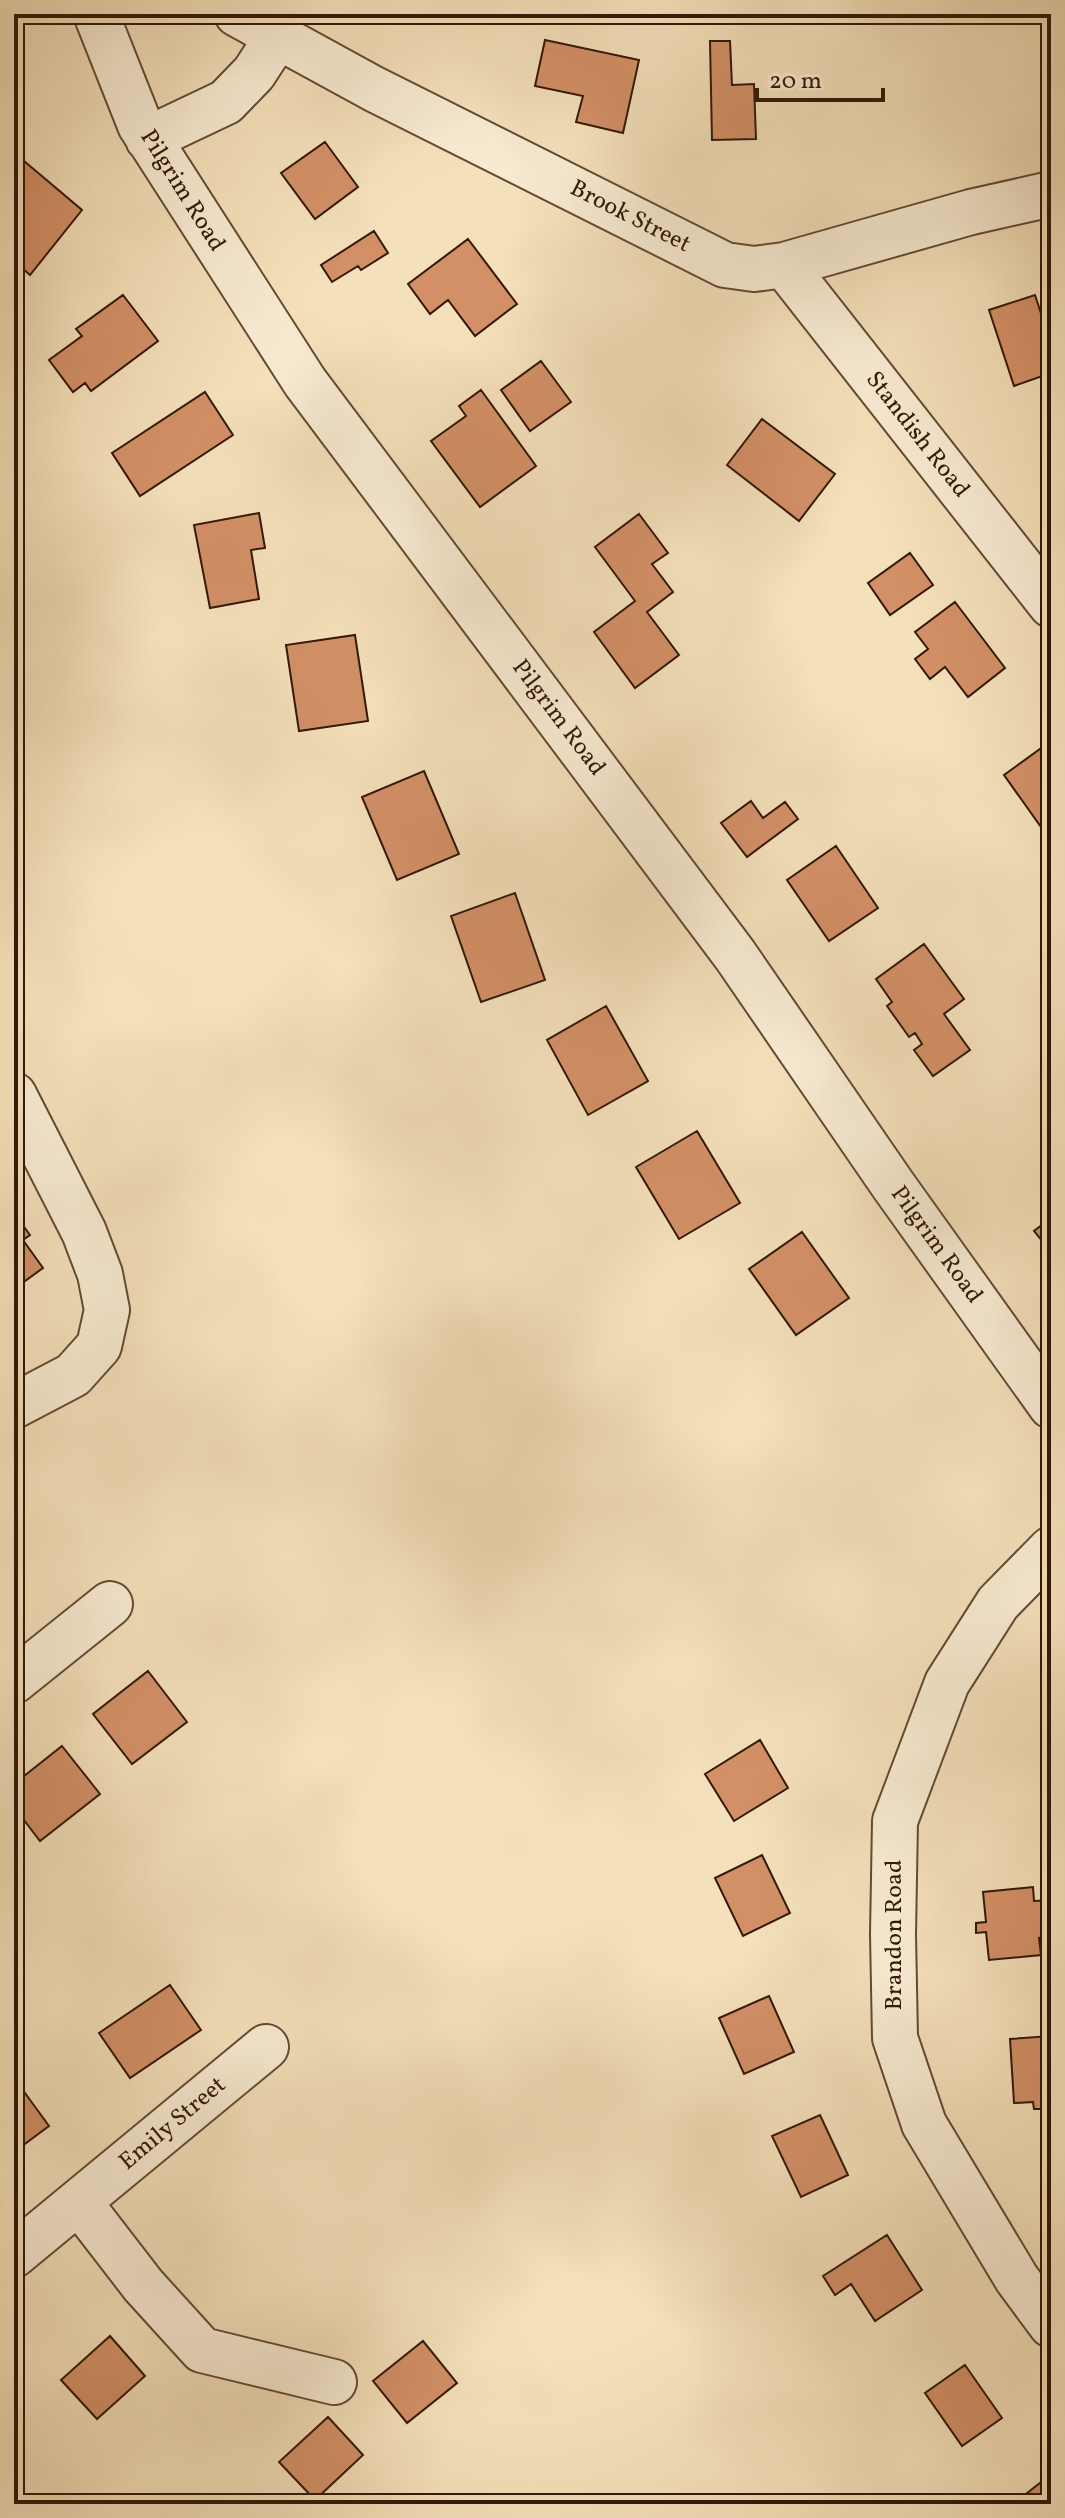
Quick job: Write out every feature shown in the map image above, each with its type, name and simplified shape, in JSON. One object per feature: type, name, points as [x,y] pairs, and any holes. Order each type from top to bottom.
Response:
[{"type":"street","name":"Pilgrim Road","points":[[96,14],[140,125],[305,382],[735,955],[893,1185],[1051,1406]]},
{"type":"street","name":"Brook Street","points":[[237,14],[374,89],[725,265],[754,269],[784,265],[971,212],[1051,194]]},
{"type":"street","points":[[148,139],[226,102],[254,73],[278,36]]},
{"type":"street","name":"Standish Road","points":[[784,265],[1051,605]]},
{"type":"street","points":[[14,1095],[84,1232],[100,1274],[107,1310],[99,1346],[73,1375],[14,1406]]},
{"type":"street","name":"Brandon Road","points":[[1051,1549],[998,1603],[947,1683],[895,1821],[893,1934],[895,2038],[924,2124],[1017,2279],[1051,2325]]},
{"type":"street","points":[[14,1681],[110,1604]]},
{"type":"street","name":"Emily Street","points":[[14,2255],[266,2047]]},
{"type":"street","points":[[79,2202],[143,2285],[202,2350],[334,2382]]},
{"type":"building","points":[[545,40],[639,60],[623,133],[576,122],[583,96],[535,86]]},
{"type":"building","points":[[710,41],[730,41],[732,85],[754,84],[756,139],[712,140]]},
{"type":"building","points":[[325,142],[358,187],[315,219],[281,173]]},
{"type":"building","points":[[24,161],[82,210],[30,275],[14,261],[14,174]]},
{"type":"building","points":[[374,231],[388,253],[361,270],[358,266],[332,282],[321,265]]},
{"type":"building","points":[[468,239],[517,304],[475,336],[448,300],[430,314],[408,284]]},
{"type":"building","points":[[123,295],[158,341],[91,391],[85,383],[73,392],[49,360],[82,336],[76,329]]},
{"type":"building","points":[[1035,295],[1051,344],[1051,373],[1014,386],[989,310]]},
{"type":"building","points":[[541,361],[571,402],[530,431],[501,390]]},
{"type":"building","points":[[481,390],[536,466],[480,507],[431,441],[466,416],[459,406]]},
{"type":"building","points":[[205,392],[233,435],[140,496],[112,453]]},
{"type":"building","points":[[762,419],[835,474],[799,521],[727,465]]},
{"type":"building","points":[[259,513],[265,548],[251,550],[259,599],[210,608],[194,525]]},
{"type":"building","points":[[639,514],[668,553],[652,564],[673,592],[647,612],[679,655],[635,688],[594,632],[635,601],[595,547]]},
{"type":"building","points":[[910,553],[933,585],[890,615],[868,583]]},
{"type":"building","points":[[955,602],[1005,668],[968,697],[945,667],[930,679],[915,659],[928,649],[915,632]]},
{"type":"building","points":[[355,635],[368,721],[299,731],[286,645]]},
{"type":"building","points":[[1051,741],[1051,841],[1004,775]]},
{"type":"building","points":[[424,771],[459,854],[397,880],[362,797]]},
{"type":"building","points":[[751,801],[763,818],[785,802],[798,819],[747,857],[721,823]]},
{"type":"building","points":[[836,846],[878,908],[829,941],[787,880]]},
{"type":"building","points":[[515,893],[545,980],[481,1002],[451,916]]},
{"type":"building","points":[[924,944],[964,999],[944,1014],[970,1050],[933,1076],[914,1050],[922,1044],[915,1033],[909,1037],[887,1006],[892,1002],[876,979]]},
{"type":"building","points":[[606,1006],[648,1081],[588,1115],[547,1040]]},
{"type":"building","points":[[697,1131],[740,1203],[679,1239],[636,1167]]},
{"type":"building","points":[[14,1213],[30,1235],[23,1240],[43,1268],[14,1289]]},
{"type":"building","points":[[1051,1218],[1051,1252],[1034,1231]]},
{"type":"building","points":[[802,1232],[849,1298],[796,1335],[749,1269]]},
{"type":"building","points":[[148,1671],[187,1722],[132,1764],[93,1714]]},
{"type":"building","points":[[760,1740],[788,1788],[734,1821],[705,1774]]},
{"type":"building","points":[[62,1746],[100,1794],[40,1841],[14,1807],[14,1784]]},
{"type":"building","points":[[762,1855],[790,1913],[743,1936],[715,1878]]},
{"type":"building","points":[[1033,1887],[1034,1901],[1051,1900],[1051,1937],[1039,1938],[1041,1955],[989,1960],[986,1932],[976,1933],[976,1923],[986,1922],[983,1892]]},
{"type":"building","points":[[170,1985],[201,2030],[130,2078],[99,2033]]},
{"type":"building","points":[[769,1996],[794,2052],[744,2074],[719,2018]]},
{"type":"building","points":[[1051,2036],[1051,2100],[1043,2100],[1043,2109],[1034,2109],[1033,2102],[1014,2103],[1010,2039]]},
{"type":"building","points":[[17,2082],[49,2126],[14,2152],[14,2084]]},
{"type":"building","points":[[820,2115],[848,2175],[801,2197],[772,2136]]},
{"type":"building","points":[[887,2235],[922,2290],[875,2321],[851,2284],[835,2295],[823,2276]]},
{"type":"building","points":[[110,2336],[145,2376],[97,2419],[61,2380]]},
{"type":"building","points":[[423,2341],[457,2383],[407,2423],[373,2381]]},
{"type":"building","points":[[965,2365],[1002,2418],[962,2446],[925,2393]]},
{"type":"building","points":[[328,2417],[363,2455],[315,2500],[279,2462]]},
{"type":"building","points":[[1045,2479],[1051,2487],[1051,2504],[1013,2504]]}]
